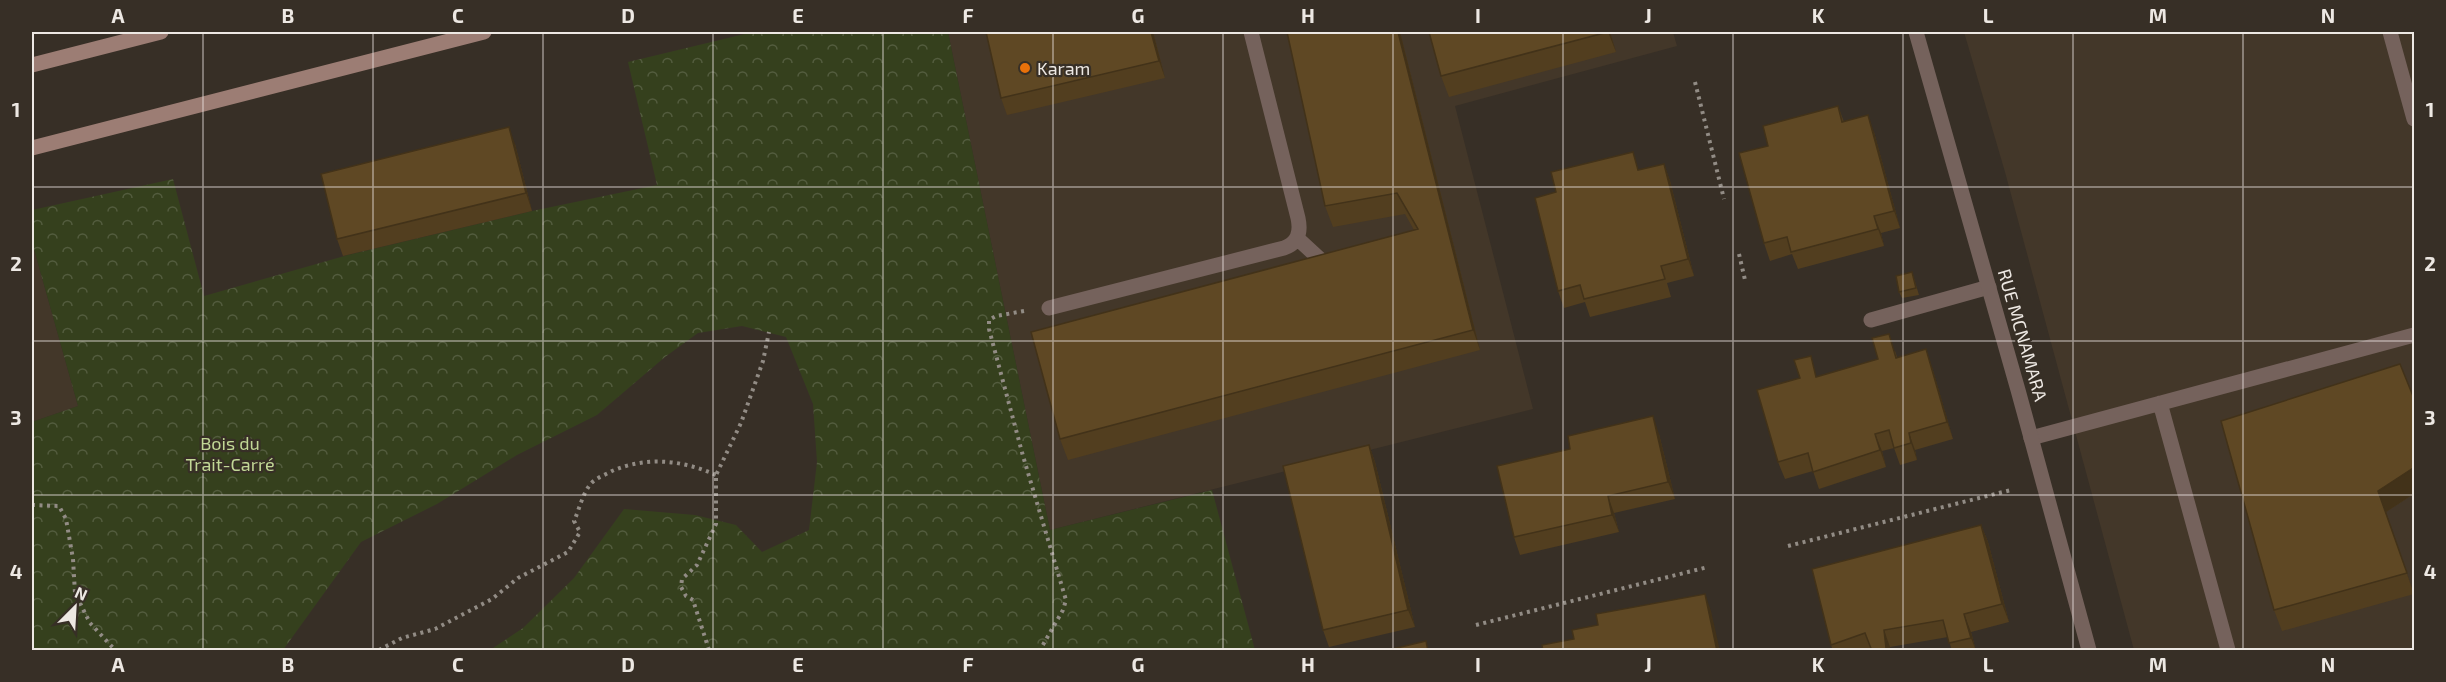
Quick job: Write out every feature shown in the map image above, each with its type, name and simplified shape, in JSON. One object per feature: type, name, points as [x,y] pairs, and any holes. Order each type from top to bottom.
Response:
[{"type":"main road","points":[[32,65],[161,32]]},
{"type":"main road","points":[[32,148],[484,32]]},
{"type":"street","points":[[1048,308],[1284,248],[1290,246],[1297,238],[1300,230],[1298,218],[1251,32]]},
{"type":"street","name":"RUE MCNAMARA","points":[[1916,32],[2089,651]]},
{"type":"street","points":[[2390,32],[2415,119]]},
{"type":"street","points":[[1297,238],[1329,265],[1351,264]]},
{"type":"street","points":[[1871,320],[1989,288]]},
{"type":"street","points":[[2031,438],[2415,335]]},
{"type":"street","points":[[2160,403],[2228,651]]},
{"type":"path","points":[[1695,82],[1724,199]]},
{"type":"path","points":[[1739,254],[1745,280]]},
{"type":"path","points":[[1040,651],[1063,610],[1066,600],[988,329],[989,320],[996,316],[1048,308]]},
{"type":"path","points":[[709,651],[693,600],[686,596],[681,586],[682,579],[697,564],[716,525],[716,475],[741,423],[763,361],[769,332]]},
{"type":"path","points":[[379,651],[402,638],[435,629],[492,599],[518,578],[567,552],[580,532],[574,521],[590,484],[604,475],[630,464],[664,460],[698,466],[716,475]]},
{"type":"path","points":[[1788,546],[2011,490]]},
{"type":"path","points":[[32,505],[60,506],[66,519],[73,559],[75,593],[90,623],[115,651]]},
{"type":"path","points":[[1476,625],[1708,567]]},
{"type":"shaded area","points":[[948,32],[1673,32],[1677,46],[1455,106],[1533,409],[1050,530]]},
{"type":"shaded area","points":[[1964,32],[2414,32],[2414,650],[2134,650],[2005,172]]},
{"type":"shaded area","points":[[32,242],[78,406],[32,422]]},
{"type":"green space","name":"Bois du Trait-Carré","points":[[753,32],[948,32],[1050,530],[1212,490],[1255,650],[490,650],[523,628],[574,578],[624,509],[695,515],[736,525],[762,552],[809,530],[817,462],[813,404],[786,337],[742,326],[698,333],[665,357],[597,415],[517,455],[437,504],[361,542],[283,650],[32,650],[32,422],[78,406],[32,242],[32,210],[173,179],[204,296],[348,255],[532,211],[657,185],[628,62]]},
{"type":"building","points":[[986,32],[1151,32],[1159,61],[1001,98]]},
{"type":"building","points":[[1287,32],[1398,32],[1473,330],[1060,439],[1031,332],[1418,229],[1397,193],[1325,206]]},
{"type":"building","points":[[1429,32],[1608,32],[1441,76]]},
{"type":"building","points":[[1838,106],[1842,122],[1868,115],[1894,211],[1874,216],[1878,229],[1791,252],[1787,237],[1764,243],[1739,153],[1768,146],[1763,126]]},
{"type":"building","points":[[509,127],[526,193],[337,239],[321,174]]},
{"type":"building","points":[[1633,152],[1638,170],[1664,164],[1688,259],[1661,266],[1665,279],[1584,299],[1580,285],[1558,291],[1535,198],[1556,192],[1551,172]]},
{"type":"building","points":[[1912,272],[1916,288],[1899,292],[1896,276]]},
{"type":"building","points":[[1889,334],[1896,358],[1926,349],[1947,422],[1909,433],[1911,443],[1894,448],[1889,430],[1875,434],[1880,450],[1813,472],[1808,453],[1778,462],[1757,390],[1800,378],[1794,360],[1811,356],[1816,377],[1878,359],[1872,338]]},
{"type":"building","points":[[2400,364],[2415,401],[2415,467],[2378,491],[2407,573],[2274,610],[2221,421]]},
{"type":"building","points":[[1653,416],[1668,482],[1608,496],[1612,515],[1514,537],[1497,466],[1570,449],[1568,436]]},
{"type":"building","points":[[1369,445],[1408,610],[1323,630],[1283,466]]},
{"type":"building","points":[[1981,525],[2002,604],[1964,614],[1971,638],[1949,643],[1943,620],[1884,630],[1886,648],[1882,651],[1872,651],[1865,633],[1831,645],[1812,569]]},
{"type":"building","points":[[1705,594],[1717,651],[1543,651],[1542,645],[1574,639],[1572,630],[1598,625],[1596,614]]},
{"type":"building","points":[[1426,641],[1428,651],[1384,651]]},
{"type":"place","name":"Karam","points":[[1025,68]]}]
